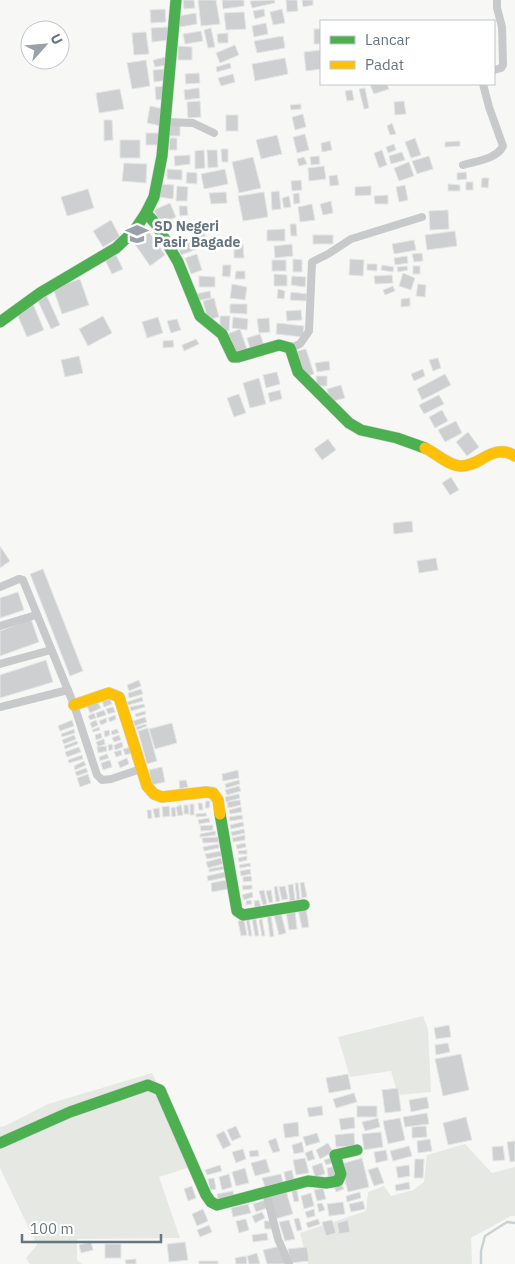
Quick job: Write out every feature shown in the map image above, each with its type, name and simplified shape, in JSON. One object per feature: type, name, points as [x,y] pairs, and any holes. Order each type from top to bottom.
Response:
[{"type":"street","points":[[0,322],[40,293],[116,248],[134,231],[146,214],[154,197],[158,180],[167,122],[176,0]]},
{"type":"street","points":[[495,70],[501,68],[503,65],[502,27],[497,0]]},
{"type":"street","points":[[463,165],[493,156],[503,146],[483,85]]},
{"type":"street","points":[[167,122],[193,123],[214,134]]},
{"type":"street","points":[[146,214],[156,224],[178,262],[200,316],[222,334],[233,357],[238,358],[279,345],[290,348],[300,344],[309,332],[312,262],[351,239],[422,217]]},
{"type":"street","points":[[290,348],[298,372],[349,423],[361,430],[397,438],[432,450],[450,463],[459,466],[468,465],[498,451],[507,451],[515,456]]},
{"type":"street","points":[[1,584],[19,579],[23,580],[74,705],[97,775],[102,780],[111,779],[141,768]]},
{"type":"street","points":[[0,626],[36,615]]},
{"type":"street","points":[[0,664],[51,650]]},
{"type":"street","points":[[0,707],[68,690]]},
{"type":"street","points":[[74,705],[110,693],[119,697],[147,786],[154,794],[162,797],[206,792],[214,793],[218,800],[237,910],[240,914],[244,915],[304,905]]},
{"type":"street","points":[[0,1144],[61,1115],[148,1084],[160,1090],[210,1202],[214,1206],[308,1181],[326,1183],[338,1180],[341,1174],[335,1155],[357,1150]]},
{"type":"street","points":[[266,1192],[278,1240],[288,1264]]},
{"type":"shaded area","points":[[423,1016],[428,1029],[431,1092],[398,1095],[391,1071],[350,1077],[338,1037]]},
{"type":"shaded area","points":[[152,1073],[196,1165],[159,1177],[180,1238],[77,1239],[77,1260],[82,1264],[30,1264],[26,1258],[37,1245],[0,1168],[0,1127],[48,1104]]},
{"type":"shaded area","points":[[465,1144],[492,1173],[515,1167],[515,1216],[511,1216],[471,1238],[472,1264],[308,1264],[300,1233],[366,1211],[368,1192],[384,1186],[391,1196],[413,1190],[424,1182],[427,1155]]},
{"type":"building","points":[[183,0],[194,0],[195,8],[184,9]]},
{"type":"building","points":[[198,0],[216,0],[220,24],[201,26]]},
{"type":"building","points":[[222,0],[244,0],[244,6],[223,9]]},
{"type":"building","points":[[274,0],[275,3],[252,8],[250,1]]},
{"type":"building","points":[[286,0],[297,0],[298,11],[287,12]]},
{"type":"building","points":[[302,0],[313,0],[313,5],[303,7]]},
{"type":"building","points":[[165,9],[166,22],[151,23],[150,10]]},
{"type":"building","points":[[264,9],[265,16],[255,19],[253,11]]},
{"type":"building","points":[[282,9],[285,23],[273,25],[270,12]]},
{"type":"building","points":[[244,12],[246,29],[226,30],[224,13]]},
{"type":"building","points":[[196,13],[197,24],[180,27],[178,16]]},
{"type":"building","points":[[266,23],[268,34],[254,37],[252,26]]},
{"type":"building","points":[[168,27],[169,40],[152,42],[151,28]]},
{"type":"building","points":[[211,28],[215,47],[208,48],[204,30]]},
{"type":"building","points":[[314,29],[320,29],[320,44],[314,44]]},
{"type":"building","points":[[201,31],[203,41],[185,44],[183,34]]},
{"type":"building","points":[[146,32],[149,54],[134,55],[132,33]]},
{"type":"building","points":[[228,33],[228,43],[218,43],[217,34]]},
{"type":"building","points":[[283,36],[285,48],[257,53],[254,41]]},
{"type":"building","points":[[235,45],[239,55],[220,63],[216,53]]},
{"type":"building","points":[[178,46],[192,47],[192,60],[178,60]]},
{"type":"building","points":[[320,50],[320,69],[306,71],[304,52]]},
{"type":"building","points":[[166,57],[167,65],[155,67],[153,60]]},
{"type":"building","points":[[285,58],[288,74],[255,81],[252,64]]},
{"type":"building","points":[[146,60],[150,86],[132,89],[127,63]]},
{"type":"building","points":[[230,63],[231,68],[217,72],[216,67]]},
{"type":"building","points":[[166,69],[168,80],[154,82],[153,70]]},
{"type":"building","points":[[199,73],[200,83],[186,84],[185,74]]},
{"type":"building","points":[[233,74],[235,82],[221,86],[218,78]]},
{"type":"building","points":[[370,85],[387,85],[389,89],[374,94]]},
{"type":"building","points":[[166,86],[168,99],[156,100],[155,87]]},
{"type":"building","points":[[199,88],[200,98],[185,100],[184,90]]},
{"type":"building","points":[[365,88],[369,108],[364,109],[359,89]]},
{"type":"building","points":[[120,89],[124,109],[99,113],[96,93]]},
{"type":"building","points":[[352,90],[354,100],[347,101],[345,91]]},
{"type":"building","points":[[200,101],[201,117],[188,118],[187,102]]},
{"type":"building","points":[[404,101],[406,114],[395,115],[394,102]]},
{"type":"building","points":[[301,104],[301,109],[291,110],[290,105]]},
{"type":"building","points":[[150,106],[164,109],[161,126],[147,123]]},
{"type":"building","points":[[303,114],[306,127],[295,130],[292,117]]},
{"type":"building","points":[[226,115],[238,115],[238,131],[226,131]]},
{"type":"building","points":[[104,120],[112,120],[113,140],[104,141]]},
{"type":"building","points":[[392,123],[396,134],[390,135],[387,126]]},
{"type":"building","points":[[170,124],[180,124],[180,136],[169,136]]},
{"type":"building","points":[[146,133],[161,133],[161,145],[146,145]]},
{"type":"building","points":[[305,134],[309,150],[297,153],[293,137]]},
{"type":"building","points":[[277,135],[282,154],[261,159],[256,140]]},
{"type":"building","points":[[170,138],[177,138],[177,150],[169,150]]},
{"type":"building","points":[[415,138],[421,155],[411,158],[405,142]]},
{"type":"building","points":[[120,140],[140,140],[140,158],[120,158]]},
{"type":"building","points":[[330,141],[332,150],[322,152],[321,143]]},
{"type":"building","points":[[460,141],[460,146],[445,147],[445,142]]},
{"type":"building","points":[[394,144],[396,150],[388,153],[386,147]]},
{"type":"building","points":[[221,149],[228,149],[228,162],[222,162]]},
{"type":"building","points":[[204,150],[205,168],[195,169],[195,151]]},
{"type":"building","points":[[207,150],[217,150],[218,167],[208,168]]},
{"type":"building","points":[[382,150],[387,165],[379,168],[374,153]]},
{"type":"building","points":[[402,152],[405,160],[391,164],[389,156]]},
{"type":"building","points":[[190,155],[190,164],[175,166],[174,156]]},
{"type":"building","points":[[319,156],[320,164],[311,165],[310,157]]},
{"type":"building","points":[[429,156],[433,169],[417,174],[412,161]]},
{"type":"building","points":[[253,157],[261,188],[239,193],[232,162]]},
{"type":"building","points":[[304,157],[307,164],[299,166],[297,159]]},
{"type":"building","points":[[409,162],[414,176],[399,181],[394,168]]},
{"type":"building","points":[[124,163],[147,164],[146,183],[122,181]]},
{"type":"building","points":[[324,166],[326,179],[309,181],[308,168]]},
{"type":"building","points":[[167,169],[182,170],[182,180],[167,179]]},
{"type":"building","points":[[225,169],[228,184],[204,189],[201,174]]},
{"type":"building","points":[[187,172],[197,173],[197,184],[186,183]]},
{"type":"building","points":[[466,172],[467,179],[457,180],[457,173]]},
{"type":"building","points":[[337,175],[339,185],[330,186],[329,176]]},
{"type":"building","points":[[482,178],[489,178],[488,188],[481,187]]},
{"type":"building","points":[[301,180],[302,190],[292,191],[291,181]]},
{"type":"building","points":[[466,182],[473,182],[473,190],[466,190]]},
{"type":"building","points":[[160,184],[174,185],[173,199],[159,197]]},
{"type":"building","points":[[448,184],[460,185],[460,191],[448,191]]},
{"type":"building","points":[[405,185],[408,200],[399,202],[396,187]]},
{"type":"building","points":[[177,186],[188,187],[187,201],[176,201]]},
{"type":"building","points":[[371,186],[371,195],[355,196],[355,187]]},
{"type":"building","points":[[88,189],[94,208],[67,216],[61,197]]},
{"type":"building","points":[[279,191],[281,209],[272,210],[271,192]]},
{"type":"building","points":[[226,192],[227,203],[211,204],[209,193]]},
{"type":"building","points":[[264,192],[268,217],[243,221],[238,196]]},
{"type":"building","points":[[299,193],[300,203],[294,204],[293,194]]},
{"type":"building","points":[[388,195],[388,204],[375,204],[374,196]]},
{"type":"building","points":[[289,196],[291,207],[284,208],[282,198]]},
{"type":"building","points":[[331,201],[333,213],[323,215],[320,204]]},
{"type":"building","points":[[170,203],[176,217],[160,224],[154,210]]},
{"type":"building","points":[[312,204],[315,220],[300,222],[298,207]]},
{"type":"building","points":[[179,206],[187,206],[188,215],[180,216]]},
{"type":"building","points":[[448,210],[449,229],[430,230],[429,211]]},
{"type":"building","points":[[111,220],[120,237],[103,247],[93,231]]},
{"type":"building","points":[[290,224],[296,224],[297,236],[291,236]]},
{"type":"building","points":[[145,226],[165,255],[150,266],[130,237]]},
{"type":"building","points":[[285,229],[285,241],[267,241],[267,230]]},
{"type":"building","points":[[455,231],[457,246],[427,250],[425,235]]},
{"type":"building","points":[[204,232],[208,245],[181,255],[176,242]]},
{"type":"building","points":[[313,235],[333,235],[333,244],[313,244]]},
{"type":"building","points":[[414,240],[416,250],[394,254],[392,244]]},
{"type":"building","points":[[234,244],[243,244],[244,258],[234,258]]},
{"type":"building","points":[[292,244],[293,256],[275,258],[274,246]]},
{"type":"building","points":[[422,253],[423,261],[414,262],[412,254]]},
{"type":"building","points":[[197,254],[202,270],[191,274],[185,258]]},
{"type":"building","points":[[116,255],[123,269],[112,274],[105,260]]},
{"type":"building","points":[[407,256],[408,263],[395,265],[394,258]]},
{"type":"building","points":[[293,259],[302,260],[302,272],[293,272]]},
{"type":"building","points":[[350,259],[364,260],[363,276],[349,275]]},
{"type":"building","points":[[272,260],[286,260],[286,271],[272,271]]},
{"type":"building","points":[[367,264],[377,264],[377,271],[367,270]]},
{"type":"building","points":[[223,265],[231,265],[230,277],[222,276]]},
{"type":"building","points":[[382,265],[394,267],[393,272],[381,270]]},
{"type":"building","points":[[407,266],[408,270],[398,272],[397,267]]},
{"type":"building","points":[[413,266],[420,266],[420,274],[413,274]]},
{"type":"building","points":[[236,271],[245,271],[245,279],[235,279]]},
{"type":"building","points":[[403,273],[415,278],[411,290],[399,286]]},
{"type":"building","points":[[274,274],[287,275],[287,286],[274,286]]},
{"type":"building","points":[[392,275],[393,283],[375,284],[374,276]]},
{"type":"building","points":[[199,276],[215,277],[215,287],[199,287]]},
{"type":"building","points":[[292,276],[306,277],[305,287],[291,285]]},
{"type":"building","points":[[80,279],[89,305],[62,314],[53,288]]},
{"type":"building","points":[[232,284],[247,287],[245,300],[230,298]]},
{"type":"building","points":[[418,284],[426,285],[425,297],[416,296]]},
{"type":"building","points":[[393,286],[395,291],[385,295],[383,290]]},
{"type":"building","points":[[278,289],[285,291],[284,299],[277,298]]},
{"type":"building","points":[[210,291],[211,298],[196,301],[195,294]]},
{"type":"building","points":[[45,292],[60,325],[51,329],[36,297]]},
{"type":"building","points":[[291,292],[307,294],[306,301],[290,300]]},
{"type":"building","points":[[214,298],[219,317],[208,320],[203,301]]},
{"type":"building","points":[[410,298],[410,306],[401,307],[401,299]]},
{"type":"building","points":[[33,304],[44,330],[27,337],[16,312]]},
{"type":"building","points":[[230,304],[247,304],[247,314],[230,313]]},
{"type":"building","points":[[301,310],[302,320],[287,321],[286,311]]},
{"type":"building","points":[[103,316],[112,333],[88,346],[79,329]]},
{"type":"building","points":[[220,316],[230,316],[229,331],[220,331]]},
{"type":"building","points":[[158,317],[163,333],[147,338],[142,322]]},
{"type":"building","points":[[233,317],[248,319],[247,330],[232,328]]},
{"type":"building","points":[[269,318],[270,332],[259,333],[257,319]]},
{"type":"building","points":[[177,319],[181,330],[171,333],[167,321]]},
{"type":"building","points":[[277,323],[304,326],[303,337],[276,334]]},
{"type":"building","points":[[240,329],[248,352],[234,357],[227,334]]},
{"type":"building","points":[[260,334],[265,348],[251,352],[247,338]]},
{"type":"building","points":[[196,339],[199,344],[184,351],[182,345]]},
{"type":"building","points":[[173,340],[174,347],[163,348],[163,341]]},
{"type":"building","points":[[306,349],[314,374],[305,377],[297,351]]},
{"type":"building","points":[[79,356],[83,373],[65,377],[61,360]]},
{"type":"building","points":[[438,358],[441,368],[433,371],[429,360]]},
{"type":"building","points":[[329,361],[330,370],[317,372],[315,363]]},
{"type":"building","points":[[423,369],[425,376],[414,381],[411,374]]},
{"type":"building","points":[[277,372],[280,384],[266,388],[263,375]]},
{"type":"building","points":[[445,374],[451,385],[422,400],[417,389]]},
{"type":"building","points":[[316,376],[327,376],[327,386],[317,386]]},
{"type":"building","points":[[259,378],[266,404],[250,408],[243,383]]},
{"type":"building","points":[[341,385],[345,398],[330,402],[327,389]]},
{"type":"building","points":[[280,390],[282,399],[270,402],[268,393]]},
{"type":"building","points":[[239,394],[246,413],[234,417],[227,398]]},
{"type":"building","points":[[439,395],[444,404],[424,414],[419,405]]},
{"type":"building","points":[[442,410],[448,421],[435,428],[429,417]]},
{"type":"building","points":[[456,421],[462,433],[445,442],[438,430]]},
{"type":"building","points":[[468,432],[479,447],[467,456],[456,442]]},
{"type":"building","points":[[328,439],[336,450],[322,460],[314,449]]},
{"type":"building","points":[[451,477],[459,490],[450,495],[442,483]]},
{"type":"building","points":[[412,521],[413,532],[394,534],[393,523]]},
{"type":"building","points":[[0,546],[10,561],[0,568]]},
{"type":"building","points":[[436,558],[438,570],[419,573],[417,561]]},
{"type":"building","points":[[43,569],[83,671],[70,676],[30,574]]},
{"type":"building","points":[[18,592],[24,610],[0,618],[0,598]]},
{"type":"building","points":[[31,619],[39,642],[0,656],[0,631]]},
{"type":"building","points":[[46,660],[53,682],[0,698],[0,675]]},
{"type":"building","points":[[139,680],[141,686],[129,691],[127,685]]},
{"type":"building","points":[[141,689],[143,694],[129,698],[128,693]]},
{"type":"building","points":[[142,697],[143,701],[128,705],[127,702]]},
{"type":"building","points":[[110,699],[112,704],[104,707],[102,701]]},
{"type":"building","points":[[97,701],[101,708],[90,713],[87,706]]},
{"type":"building","points":[[144,704],[145,707],[131,711],[130,707]]},
{"type":"building","points":[[113,707],[115,712],[108,714],[106,709]]},
{"type":"building","points":[[104,710],[106,715],[97,718],[96,713]]},
{"type":"building","points":[[145,711],[146,714],[136,717],[135,714]]},
{"type":"building","points":[[94,713],[96,718],[90,720],[88,716]]},
{"type":"building","points":[[115,715],[116,719],[110,722],[108,718]]},
{"type":"building","points":[[145,717],[147,722],[135,726],[133,721]]},
{"type":"building","points":[[106,718],[107,722],[101,725],[99,721]]},
{"type":"building","points":[[72,720],[74,726],[60,731],[58,726]]},
{"type":"building","points":[[96,720],[98,725],[92,728],[90,723]]},
{"type":"building","points":[[172,723],[177,743],[155,749],[149,729]]},
{"type":"building","points":[[146,724],[147,726],[137,730],[136,727]]},
{"type":"building","points":[[99,727],[100,730],[93,732],[92,730]]},
{"type":"building","points":[[148,728],[157,761],[147,764],[138,731]]},
{"type":"building","points":[[74,729],[75,733],[62,737],[61,734]]},
{"type":"building","points":[[117,729],[119,733],[112,735],[111,731]]},
{"type":"building","points":[[109,730],[110,735],[105,737],[104,731]]},
{"type":"building","points":[[101,733],[102,738],[96,740],[95,735]]},
{"type":"building","points":[[74,735],[76,739],[64,744],[62,740]]},
{"type":"building","points":[[119,735],[121,740],[114,742],[112,738]]},
{"type":"building","points":[[104,739],[105,744],[98,747],[96,742]]},
{"type":"building","points":[[77,741],[78,744],[65,749],[64,746]]},
{"type":"building","points":[[122,742],[123,747],[115,750],[114,745]]},
{"type":"building","points":[[112,744],[113,749],[109,751],[108,745]]},
{"type":"building","points":[[106,746],[107,751],[98,753],[97,747]]},
{"type":"building","points":[[79,747],[81,752],[67,757],[65,752]]},
{"type":"building","points":[[131,747],[133,753],[125,755],[123,749]]},
{"type":"building","points":[[121,750],[122,755],[116,757],[114,752]]},
{"type":"building","points":[[107,754],[109,758],[100,761],[99,757]]},
{"type":"building","points":[[82,755],[83,759],[69,763],[68,760]]},
{"type":"building","points":[[127,758],[129,764],[120,768],[118,762]]},
{"type":"building","points":[[110,760],[112,767],[103,770],[101,763]]},
{"type":"building","points":[[84,761],[86,765],[75,770],[74,766]]},
{"type":"building","points":[[162,767],[165,782],[152,785],[149,770]]},
{"type":"building","points":[[86,768],[88,772],[77,776],[75,772]]},
{"type":"building","points":[[238,770],[239,778],[223,781],[222,774]]},
{"type":"building","points":[[88,774],[91,783],[80,787],[77,778]]},
{"type":"building","points":[[186,780],[188,787],[180,789],[179,781]]},
{"type":"building","points":[[239,780],[240,784],[226,788],[225,784]]},
{"type":"building","points":[[239,786],[241,791],[227,795],[225,790]]},
{"type":"building","points":[[239,794],[240,798],[226,802],[225,797]]},
{"type":"building","points":[[240,800],[241,805],[228,808],[227,802]]},
{"type":"building","points":[[206,801],[210,801],[209,808],[205,808]]},
{"type":"building","points":[[198,803],[202,803],[203,810],[199,810]]},
{"type":"building","points":[[190,804],[194,804],[194,815],[190,815]]},
{"type":"building","points":[[181,805],[183,815],[178,816],[176,807]]},
{"type":"building","points":[[184,805],[188,805],[189,814],[184,814]]},
{"type":"building","points":[[169,806],[170,816],[163,817],[162,807]]},
{"type":"building","points":[[175,807],[176,816],[172,817],[171,808]]},
{"type":"building","points":[[241,807],[242,812],[230,814],[229,810]]},
{"type":"building","points":[[159,808],[160,817],[155,818],[153,809]]},
{"type":"building","points":[[147,810],[151,810],[152,818],[148,819]]},
{"type":"building","points":[[206,813],[207,816],[196,817],[196,814]]},
{"type":"building","points":[[242,815],[243,819],[230,821],[229,817]]},
{"type":"building","points":[[209,818],[210,822],[199,824],[198,820]]},
{"type":"building","points":[[243,822],[244,826],[231,829],[230,825]]},
{"type":"building","points":[[213,825],[213,830],[201,831],[200,826]]},
{"type":"building","points":[[244,829],[245,833],[232,836],[231,832]]},
{"type":"building","points":[[215,831],[216,835],[200,837],[200,834]]},
{"type":"building","points":[[245,835],[245,840],[233,842],[232,838]]},
{"type":"building","points":[[218,837],[219,842],[203,843],[202,838]]},
{"type":"building","points":[[245,843],[246,847],[237,849],[236,845]]},
{"type":"building","points":[[219,844],[219,848],[204,851],[203,847]]},
{"type":"building","points":[[247,850],[247,854],[239,854],[238,851]]},
{"type":"building","points":[[221,851],[222,856],[207,859],[205,854]]},
{"type":"building","points":[[247,856],[247,860],[239,862],[238,858]]},
{"type":"building","points":[[221,858],[223,864],[208,868],[206,862]]},
{"type":"building","points":[[250,863],[251,866],[240,868],[239,865]]},
{"type":"building","points":[[224,866],[225,869],[209,872],[209,869]]},
{"type":"building","points":[[250,869],[251,874],[241,876],[240,871]]},
{"type":"building","points":[[225,872],[227,877],[208,881],[207,876]]},
{"type":"building","points":[[251,876],[252,881],[243,882],[243,877]]},
{"type":"building","points":[[226,880],[228,889],[212,892],[211,883]]},
{"type":"building","points":[[304,882],[307,897],[302,898],[300,883]]},
{"type":"building","points":[[295,883],[298,883],[300,899],[297,900]]},
{"type":"building","points":[[293,884],[295,900],[290,901],[288,885]]},
{"type":"building","points":[[252,885],[252,889],[243,890],[242,886]]},
{"type":"building","points":[[277,886],[280,901],[276,902],[274,887]]},
{"type":"building","points":[[285,886],[288,899],[282,900],[279,887]]},
{"type":"building","points":[[264,890],[267,904],[263,905],[259,891]]},
{"type":"building","points":[[271,890],[273,902],[269,903],[266,891]]},
{"type":"building","points":[[252,892],[253,897],[244,900],[242,895]]},
{"type":"building","points":[[251,900],[252,904],[246,905],[246,901]]},
{"type":"building","points":[[259,900],[261,907],[255,908],[254,901]]},
{"type":"building","points":[[306,908],[309,927],[302,928],[298,909]]},
{"type":"building","points":[[295,911],[297,929],[289,930],[286,912]]},
{"type":"building","points":[[281,913],[286,933],[279,935],[274,915]]},
{"type":"building","points":[[267,916],[271,916],[274,936],[270,937]]},
{"type":"building","points":[[249,919],[252,936],[249,936],[246,920]]},
{"type":"building","points":[[252,919],[256,919],[259,936],[255,936]]},
{"type":"building","points":[[262,919],[265,936],[262,936],[259,920]]},
{"type":"building","points":[[244,920],[247,935],[241,936],[238,921]]},
{"type":"building","points":[[449,1025],[451,1037],[436,1039],[434,1028]]},
{"type":"building","points":[[448,1043],[450,1052],[436,1055],[435,1045]]},
{"type":"building","points":[[461,1054],[469,1090],[443,1096],[435,1059]]},
{"type":"building","points":[[348,1074],[351,1089],[329,1093],[326,1078]]},
{"type":"building","points":[[398,1088],[401,1111],[385,1113],[382,1090]]},
{"type":"building","points":[[354,1093],[357,1102],[336,1108],[333,1099]]},
{"type":"building","points":[[427,1097],[429,1108],[411,1112],[409,1100]]},
{"type":"building","points":[[322,1106],[323,1115],[309,1117],[307,1108]]},
{"type":"building","points":[[357,1106],[377,1106],[377,1117],[357,1117]]},
{"type":"building","points":[[427,1113],[429,1124],[405,1127],[403,1117]]},
{"type":"building","points":[[354,1117],[355,1128],[341,1130],[339,1119]]},
{"type":"building","points":[[466,1117],[472,1140],[448,1145],[443,1123]]},
{"type":"building","points":[[378,1118],[380,1127],[365,1131],[362,1122]]},
{"type":"building","points":[[400,1118],[405,1140],[388,1144],[383,1121]]},
{"type":"building","points":[[298,1122],[299,1136],[285,1138],[283,1124]]},
{"type":"building","points":[[236,1126],[241,1137],[232,1141],[227,1130]]},
{"type":"building","points":[[426,1126],[427,1137],[412,1138],[412,1127]]},
{"type":"building","points":[[224,1131],[231,1145],[223,1149],[216,1135]]},
{"type":"building","points":[[381,1132],[383,1147],[364,1150],[362,1134]]},
{"type":"building","points":[[317,1133],[320,1142],[306,1146],[303,1137]]},
{"type":"building","points":[[354,1133],[355,1146],[336,1147],[335,1135]]},
{"type":"building","points":[[276,1138],[280,1151],[273,1153],[268,1141]]},
{"type":"building","points":[[430,1139],[432,1151],[418,1153],[417,1141]]},
{"type":"building","points":[[515,1141],[515,1161],[510,1162],[507,1142]]},
{"type":"building","points":[[302,1142],[304,1152],[294,1154],[292,1145]]},
{"type":"building","points":[[328,1143],[333,1152],[320,1159],[316,1150]]},
{"type":"building","points":[[409,1146],[412,1156],[393,1161],[390,1151]]},
{"type":"building","points":[[503,1146],[505,1160],[493,1161],[492,1147]]},
{"type":"building","points":[[243,1149],[246,1159],[236,1163],[232,1152]]},
{"type":"building","points":[[258,1150],[259,1156],[250,1157],[249,1151]]},
{"type":"building","points":[[312,1150],[315,1159],[308,1161],[305,1153]]},
{"type":"building","points":[[386,1150],[388,1160],[376,1163],[374,1152]]},
{"type":"building","points":[[333,1157],[335,1162],[326,1165],[324,1160]]},
{"type":"building","points":[[305,1158],[309,1173],[296,1175],[293,1160]]},
{"type":"building","points":[[362,1158],[369,1187],[348,1192],[341,1164]]},
{"type":"building","points":[[266,1159],[270,1172],[255,1176],[251,1163]]},
{"type":"building","points":[[415,1159],[424,1159],[423,1178],[414,1178]]},
{"type":"building","points":[[322,1163],[325,1174],[315,1177],[312,1166]]},
{"type":"building","points":[[220,1165],[222,1171],[207,1175],[205,1170]]},
{"type":"building","points":[[409,1165],[410,1176],[398,1178],[396,1167]]},
{"type":"building","points":[[336,1166],[338,1180],[329,1182],[327,1168]]},
{"type":"building","points":[[378,1167],[384,1183],[374,1186],[368,1170]]},
{"type":"building","points":[[245,1168],[249,1183],[236,1186],[232,1172]]},
{"type":"building","points":[[292,1170],[294,1180],[286,1182],[284,1172]]},
{"type":"building","points":[[229,1174],[232,1187],[222,1190],[219,1177]]},
{"type":"building","points":[[281,1174],[283,1183],[265,1187],[262,1178]]},
{"type":"building","points":[[214,1178],[216,1189],[210,1190],[208,1179]]},
{"type":"building","points":[[409,1182],[410,1189],[396,1191],[395,1185]]},
{"type":"building","points":[[341,1183],[344,1189],[336,1192],[334,1186]]},
{"type":"building","points":[[192,1186],[196,1198],[188,1201],[184,1189]]},
{"type":"building","points":[[296,1187],[299,1201],[294,1202],[291,1188]]},
{"type":"building","points":[[323,1188],[326,1199],[317,1201],[314,1190]]},
{"type":"building","points":[[233,1191],[234,1197],[218,1200],[217,1194]]},
{"type":"building","points":[[286,1191],[293,1214],[275,1219],[269,1195]]},
{"type":"building","points":[[360,1192],[361,1198],[347,1202],[346,1196]]},
{"type":"building","points":[[311,1193],[314,1206],[304,1209],[301,1196]]},
{"type":"building","points":[[265,1200],[267,1208],[256,1212],[253,1204]]},
{"type":"building","points":[[363,1201],[365,1209],[351,1212],[349,1204]]},
{"type":"building","points":[[343,1202],[345,1214],[329,1216],[327,1204]]},
{"type":"building","points":[[322,1203],[325,1210],[319,1212],[317,1204]]},
{"type":"building","points":[[248,1204],[251,1213],[233,1217],[231,1208]]},
{"type":"building","points":[[203,1209],[208,1221],[197,1226],[192,1214]]},
{"type":"building","points":[[314,1209],[315,1216],[307,1218],[305,1212]]},
{"type":"building","points":[[262,1212],[265,1218],[255,1223],[252,1216]]},
{"type":"building","points":[[299,1218],[302,1230],[297,1231],[294,1219]]},
{"type":"building","points":[[246,1219],[249,1230],[239,1233],[236,1221]]},
{"type":"building","points":[[318,1219],[320,1224],[308,1228],[306,1223]]},
{"type":"building","points":[[289,1220],[295,1239],[285,1241],[279,1222]]},
{"type":"building","points":[[332,1220],[336,1233],[326,1236],[322,1222]]},
{"type":"building","points":[[348,1220],[350,1232],[339,1234],[337,1223]]},
{"type":"building","points":[[264,1221],[271,1221],[271,1229],[265,1229]]},
{"type":"building","points":[[209,1225],[212,1232],[200,1237],[197,1230]]},
{"type":"building","points":[[267,1233],[268,1240],[253,1242],[252,1235]]},
{"type":"building","points":[[91,1242],[93,1250],[81,1253],[79,1245]]},
{"type":"building","points":[[185,1242],[188,1260],[169,1262],[167,1244]]},
{"type":"building","points":[[105,1244],[121,1244],[121,1258],[105,1258]]},
{"type":"building","points":[[281,1246],[285,1264],[267,1264],[263,1250]]},
{"type":"building","points":[[307,1247],[309,1261],[290,1263],[288,1249]]},
{"type":"building","points":[[257,1253],[260,1264],[249,1264],[247,1256]]},
{"type":"building","points":[[246,1256],[247,1264],[236,1264],[235,1258]]},
{"type":"building","points":[[136,1259],[136,1264],[126,1264],[125,1260]]},
{"type":"building","points":[[199,1261],[218,1261],[218,1264],[199,1264]]},
{"type":"waterway","points":[[481,1264],[481,1251],[485,1236],[507,1222],[515,1223]]},
{"type":"traffic: fast","points":[[0,322],[40,293],[116,248],[134,231],[146,213],[154,197],[162,156],[176,0]]},
{"type":"traffic: fast","points":[[146,213],[156,224],[178,262],[200,316],[222,334],[233,357],[279,345],[290,348],[298,372],[349,423],[361,430],[397,438],[425,448]]},
{"type":"traffic: fast","points":[[220,814],[237,911],[243,915],[304,905]]},
{"type":"traffic: fast","points":[[0,1143],[70,1112],[148,1085],[160,1090],[206,1195],[211,1202],[217,1205],[308,1181],[326,1183],[338,1181],[341,1174],[335,1155],[357,1150]]},
{"type":"traffic: slow","points":[[425,448],[446,461],[460,466],[474,463],[493,453],[507,452],[515,456]]},
{"type":"traffic: slow","points":[[74,705],[109,693],[119,697],[147,786],[154,794],[162,797],[206,792],[213,793],[218,800],[220,814]]},
{"type":"place","name":"SD Negeri Pasir Bagade","points":[[137,234]]}]
